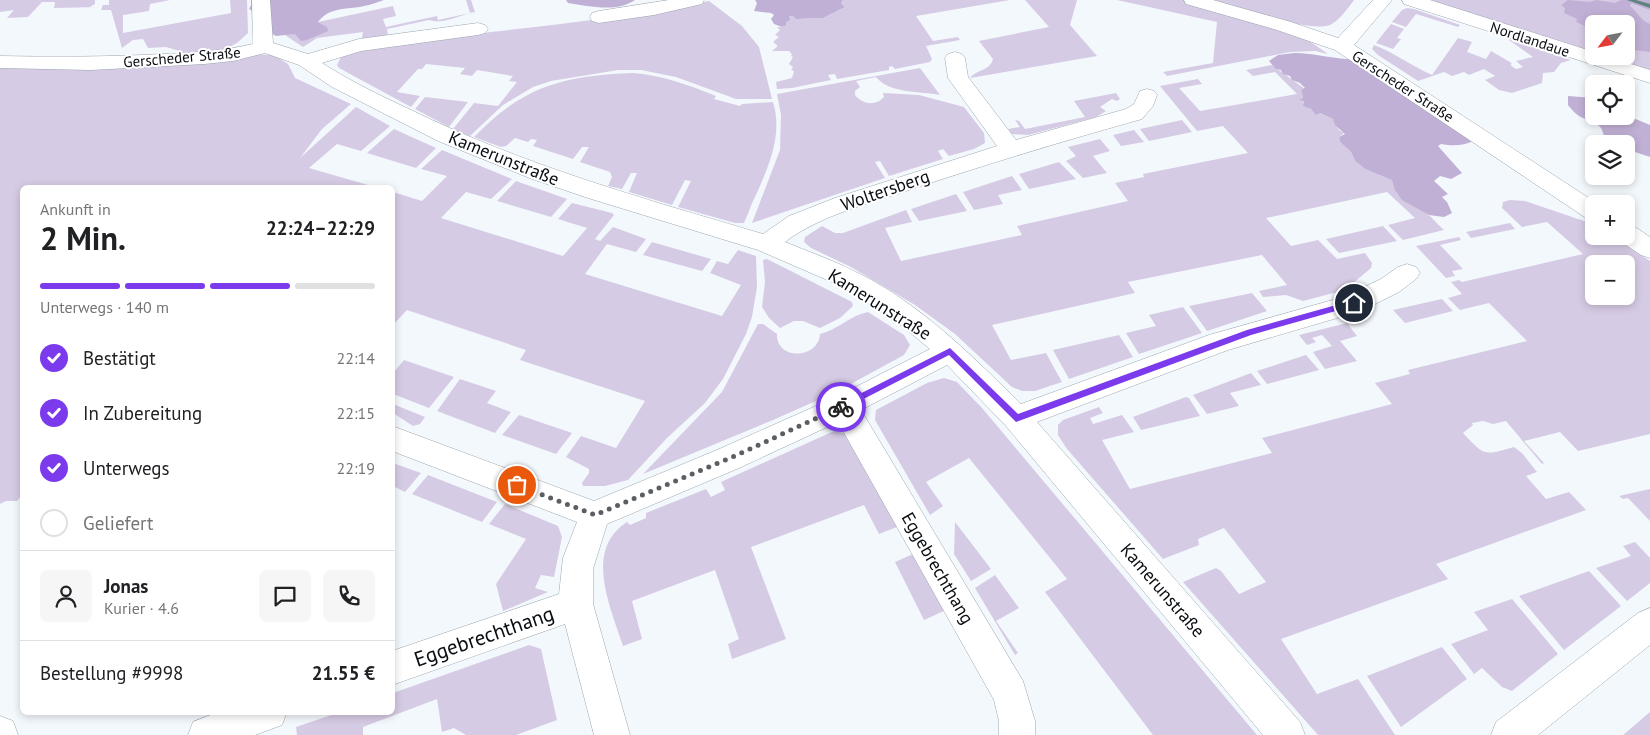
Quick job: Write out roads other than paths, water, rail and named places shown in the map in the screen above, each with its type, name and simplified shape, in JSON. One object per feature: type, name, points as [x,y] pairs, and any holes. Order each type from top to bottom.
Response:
[{"type":"street","points":[[261,0],[263,44],[266,47]]},
{"type":"street","points":[[599,17],[654,9],[695,0]]},
{"type":"street","name":"Gerscheder Straße","points":[[1194,0],[1284,26],[1342,46],[1585,206]]},
{"type":"street","points":[[1342,46],[1383,0]]},
{"type":"street","name":"Nordlandaue","points":[[1411,0],[1650,77]]},
{"type":"street","points":[[306,61],[359,45],[478,29]]},
{"type":"street","name":"Gerscheder Straße","points":[[0,62],[91,64],[204,58],[239,54],[266,47],[306,61]]},
{"type":"street","points":[[955,58],[958,78],[1011,148]]},
{"type":"street","name":"Kamerunstraße","points":[[306,61],[339,83],[446,136],[540,174],[596,193],[767,244],[850,280],[911,319],[950,351],[1016,418],[1287,735]]},
{"type":"street","name":"Woltersberg","points":[[767,244],[786,228],[809,216],[911,180],[1011,148],[1134,114],[1145,103],[1147,95]]},
{"type":"street","points":[[1635,239],[1650,249]]},
{"type":"street","points":[[1016,418],[1249,332],[1368,298],[1390,287],[1407,273]]},
{"type":"street","points":[[395,439],[595,515],[728,459],[844,406],[950,351]]},
{"type":"street","name":"Eggebrechthang","points":[[844,406],[1010,694],[1017,721],[1018,735]]},
{"type":"street","points":[[595,515],[578,561],[574,587],[576,604],[612,735]]},
{"type":"street","name":"Eggebrechthang","points":[[395,667],[576,604]]},
{"type":"street","points":[[1509,735],[1650,624]]},
{"type":"street","points":[[206,735],[261,715]]},
{"type":"waterway","points":[[1630,0],[1650,6]]}]
